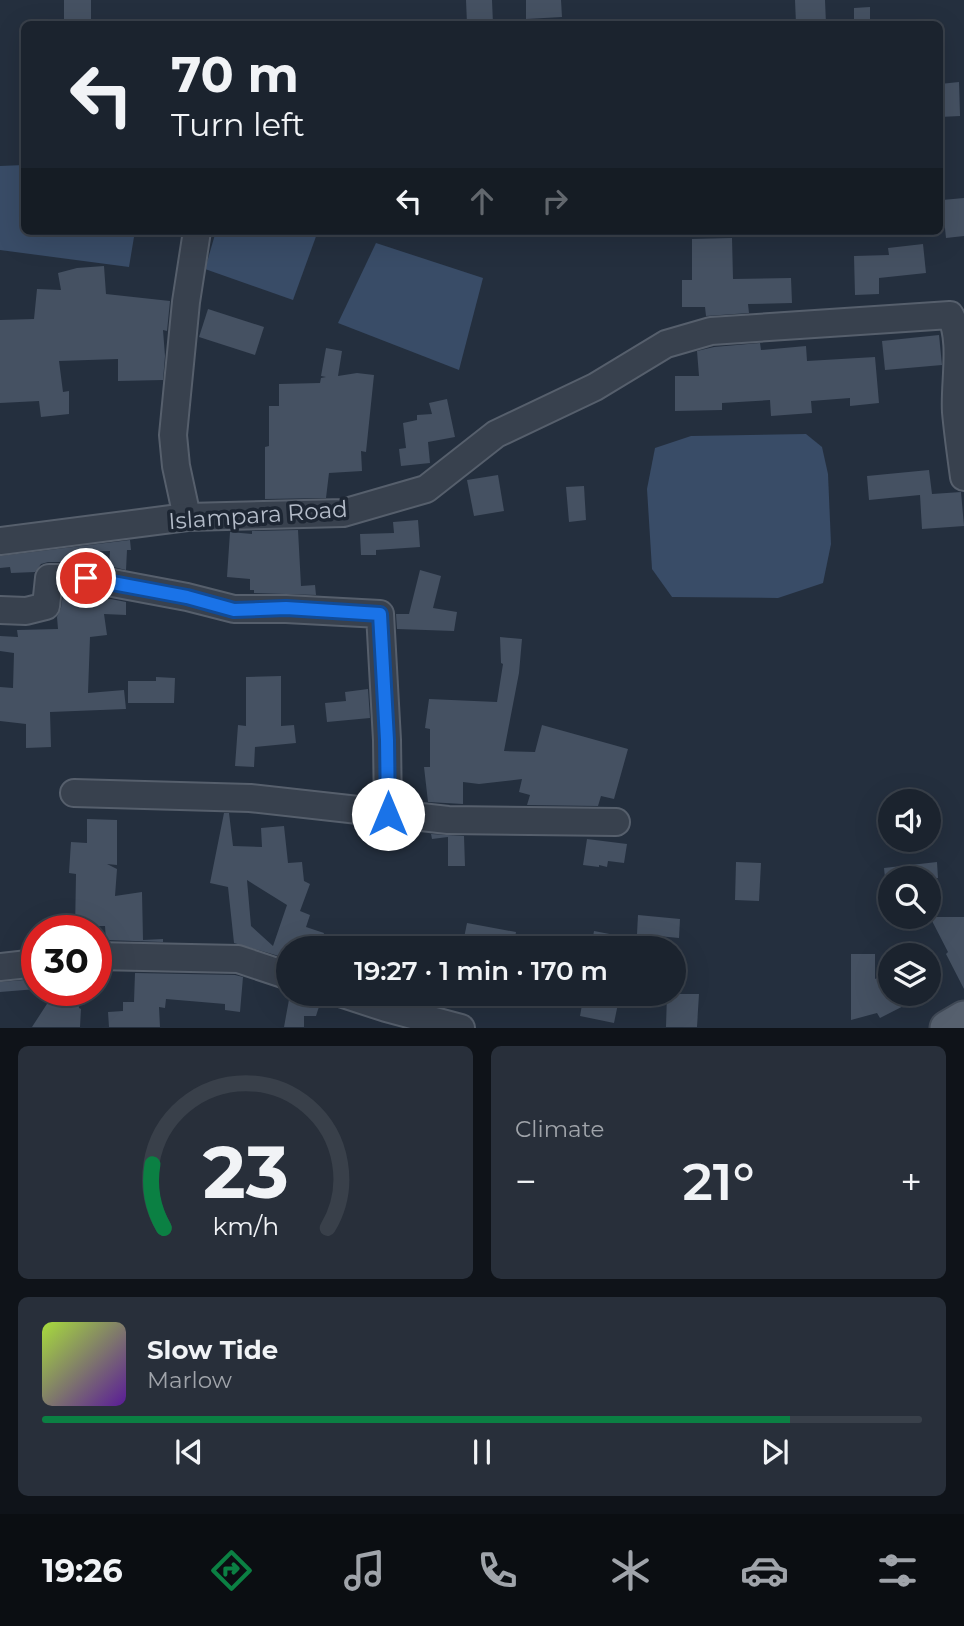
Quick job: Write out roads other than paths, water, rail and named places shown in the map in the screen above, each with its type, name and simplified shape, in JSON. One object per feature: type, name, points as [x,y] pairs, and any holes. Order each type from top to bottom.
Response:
[{"type":"main road","points":[[947,1027],[964,1018]]},
{"type":"street","points":[[187,517],[173,435],[186,302],[196,235]]},
{"type":"street","points":[[957,311],[956,410],[964,477]]},
{"type":"street","name":"Islampara Road","points":[[0,541],[187,517],[343,513],[426,489],[496,434],[595,387],[666,344],[711,331],[957,311]]},
{"type":"street","points":[[0,610],[26,611],[46,606],[49,578],[86,578],[187,597],[234,610],[286,608],[380,614],[388,814]]},
{"type":"street","points":[[74,793],[250,798],[448,820],[616,822]]},
{"type":"street","points":[[112,956],[238,959],[276,972]]},
{"type":"street","points":[[0,967],[21,964]]},
{"type":"street","points":[[380,1006],[461,1027]]},
{"type":"water","points":[[21,165],[21,235],[134,235],[129,267],[0,250],[0,166]]},
{"type":"water","points":[[215,235],[317,235],[293,300],[205,269]]},
{"type":"water","points":[[376,243],[483,278],[459,370],[338,323]]},
{"type":"water","points":[[806,434],[822,447],[828,474],[831,544],[823,583],[778,598],[672,597],[652,569],[647,489],[655,448],[691,436]]}]
